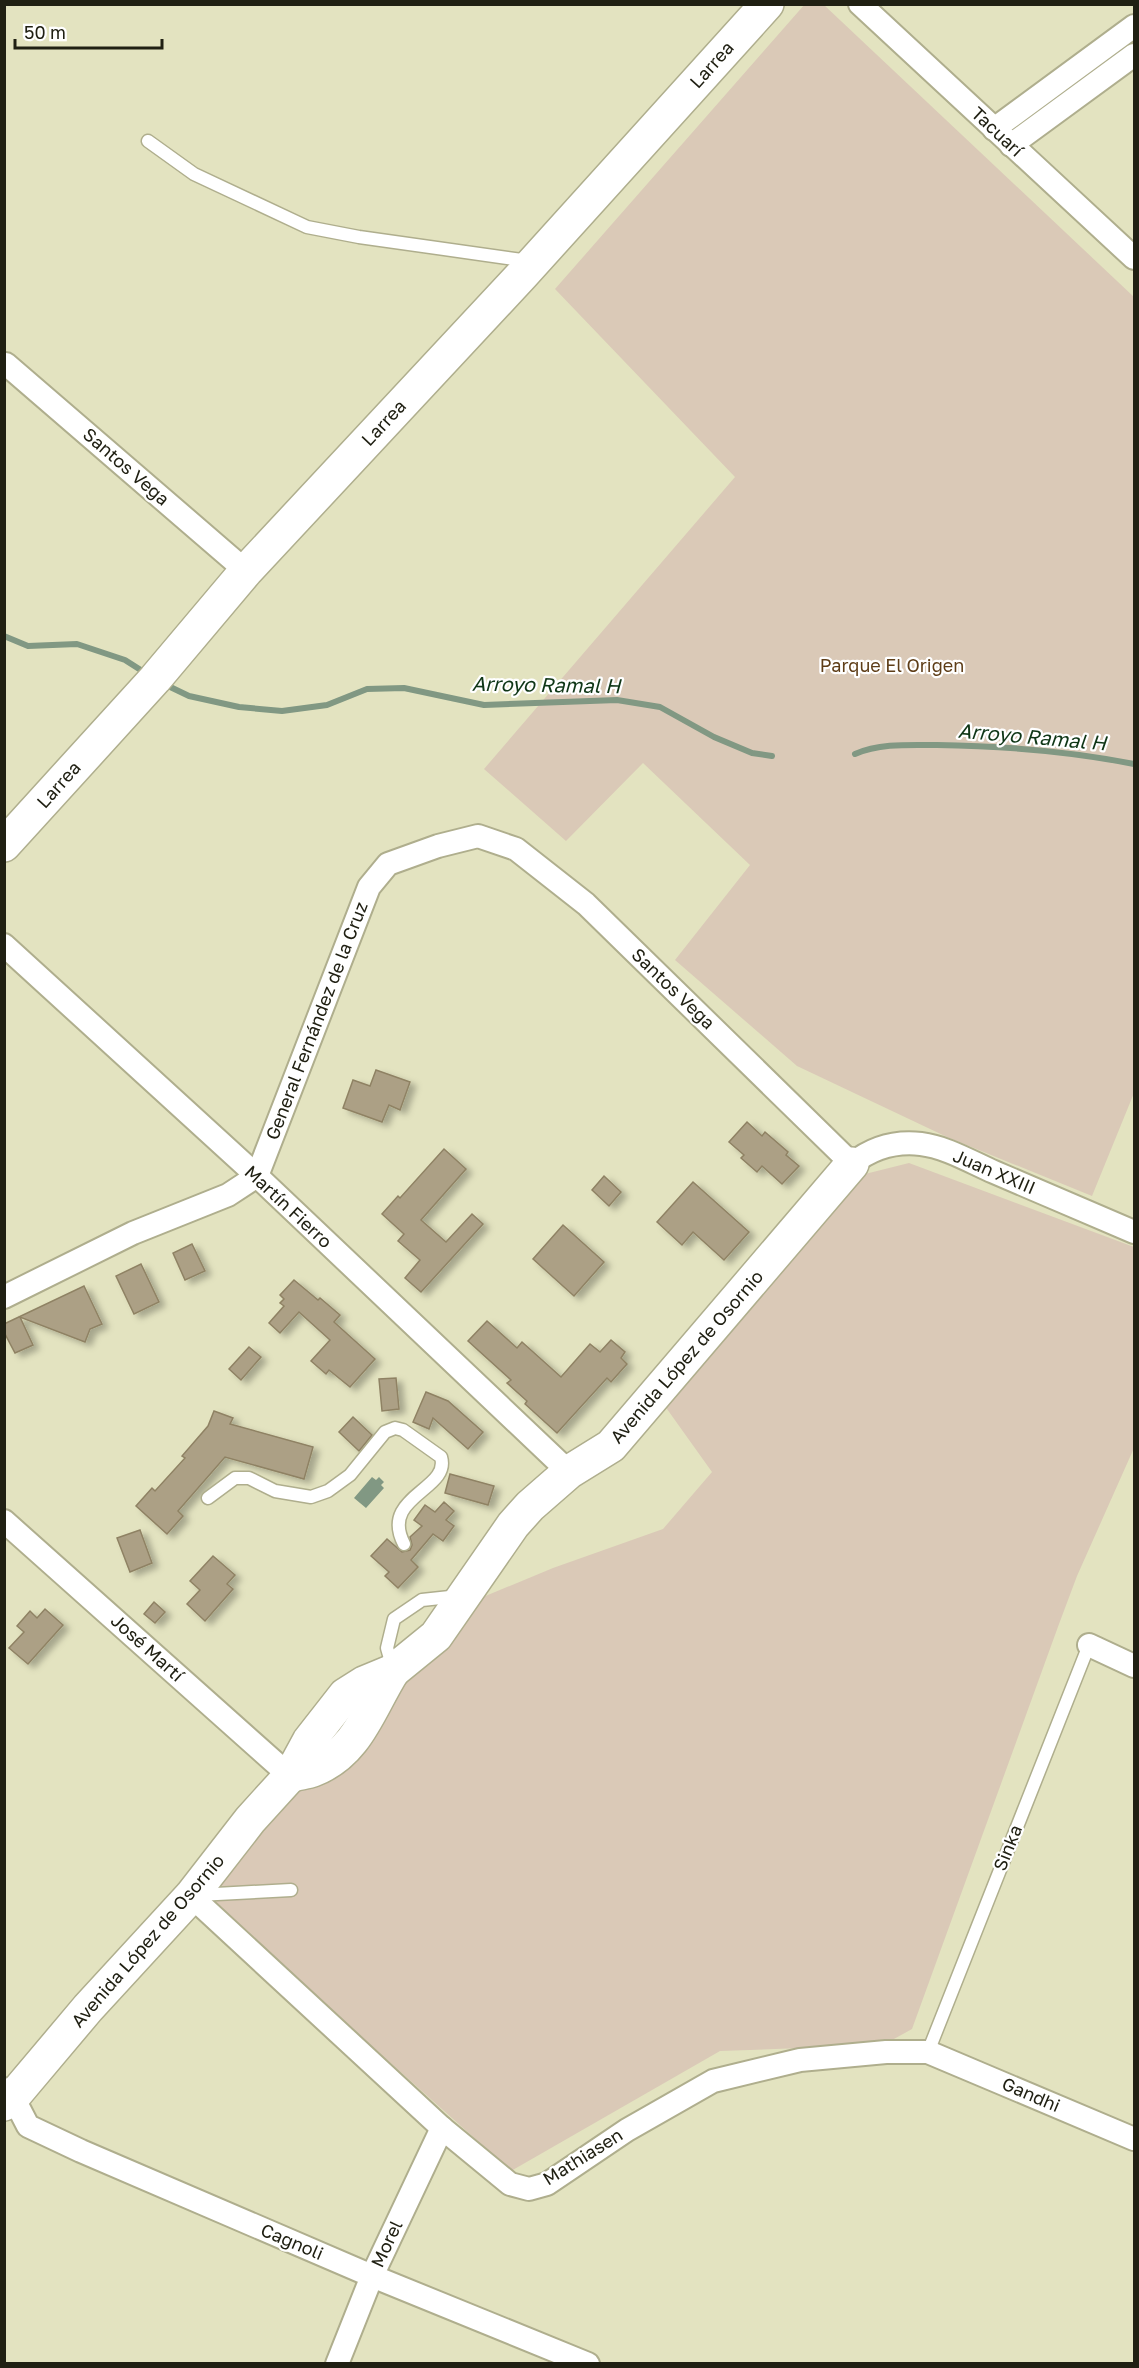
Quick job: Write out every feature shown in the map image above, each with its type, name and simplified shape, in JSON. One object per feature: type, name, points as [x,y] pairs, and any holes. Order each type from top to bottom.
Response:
[{"type":"street","name":"Larrea","points":[[4,845],[155,679],[246,571],[533,262],[767,4]]},
{"type":"street","name":"Tacuarí","points":[[860,4],[1134,258]]},
{"type":"street","points":[[994,129],[1134,26]]},
{"type":"street","points":[[1011,145],[1134,56]]},
{"type":"street","name":"Santos Vega","points":[[6,364],[246,571]]},
{"type":"street","name":"Santos Vega","points":[[478,836],[516,849],[586,904],[852,1164]]},
{"type":"street","name":"General Fernández de la Cruz","points":[[257,1176],[369,887],[388,864],[438,846],[478,836]]},
{"type":"street","name":"Martín Fierro","points":[[4,945],[257,1176],[569,1472]]},
{"type":"street","name":"Juan XXIII","points":[[852,1164],[867,1152],[878,1148],[908,1143],[923,1144],[957,1156],[1134,1232]]},
{"type":"street","name":"Avenida López de Osornio","points":[[7,2097],[191,1896],[249,1820],[290,1776],[312,1771],[327,1762],[353,1739],[365,1725],[393,1671],[436,1636],[513,1525],[536,1500],[569,1472],[611,1446],[852,1164]]},
{"type":"street","points":[[4,1297],[133,1233],[228,1195],[257,1176]]},
{"type":"street","name":"José Martí","points":[[4,1521],[290,1776]]},
{"type":"street","points":[[1089,1645],[1134,1666]]},
{"type":"street","name":"Mathiasen","points":[[191,1896],[442,2128],[510,2184],[529,2189],[547,2184],[627,2130],[713,2081],[800,2060],[886,2052],[928,2052]]},
{"type":"street","name":"Gandhi","points":[[928,2052],[1134,2139]]},
{"type":"street","name":"Cagnoli","points":[[7,2097],[28,2126],[81,2151],[372,2276],[588,2364]]},
{"type":"street","name":"Morel","points":[[338,2364],[372,2276],[442,2128]]},
{"type":"lane","points":[[148,141],[194,174],[307,227],[359,237],[533,262]]},
{"type":"lane","points":[[208,1498],[235,1478],[249,1478],[275,1491],[311,1497],[328,1491],[350,1475],[385,1431],[395,1428],[403,1430],[441,1457],[442,1463],[440,1474],[404,1506],[399,1528],[404,1544]]},
{"type":"lane","name":"Sinka","points":[[928,2052],[1089,1645]]},
{"type":"lane","points":[[191,1896],[291,1890]]},
{"type":"green space","name":"Parque El Origen","points":[[805,4],[824,5],[1134,297],[1134,1093],[1092,1196],[947,1137],[797,1066],[675,960],[750,865],[643,763],[566,841],[484,769],[735,477],[555,289]]},
{"type":"green space","points":[[909,1163],[1134,1247],[1134,1448],[1077,1576],[912,2029],[883,2045],[720,2051],[511,2171],[212,1903],[210,1895],[235,1846],[381,1711],[471,1602],[553,1568],[663,1529],[712,1472],[662,1402],[857,1176]]},
{"type":"shaded area","points":[[372,1477],[376,1480],[379,1477],[384,1482],[381,1485],[384,1488],[366,1508],[354,1498]]},
{"type":"building","points":[[376,1070],[410,1082],[400,1110],[389,1105],[382,1122],[343,1108],[353,1080],[370,1086]]},
{"type":"building","points":[[747,1122],[762,1136],[765,1132],[788,1152],[786,1155],[799,1166],[782,1184],[762,1166],[757,1172],[741,1158],[744,1155],[729,1142]]},
{"type":"building","points":[[444,1149],[466,1169],[421,1220],[446,1242],[472,1214],[483,1224],[421,1292],[405,1278],[420,1260],[398,1241],[404,1234],[382,1214],[398,1196],[400,1198]]},
{"type":"building","points":[[604,1176],[621,1192],[609,1206],[592,1190]]},
{"type":"building","points":[[693,1182],[749,1232],[724,1260],[693,1232],[682,1245],[657,1222]]},
{"type":"building","points":[[563,1225],[604,1262],[574,1296],[533,1259]]},
{"type":"building","points":[[192,1244],[205,1271],[185,1280],[173,1253]]},
{"type":"building","points":[[141,1264],[159,1302],[134,1314],[116,1276]]},
{"type":"building","points":[[294,1280],[340,1315],[334,1322],[375,1359],[350,1387],[329,1370],[326,1374],[311,1361],[330,1340],[299,1312],[280,1333],[269,1323],[284,1306],[280,1303],[284,1299],[280,1295]]},
{"type":"building","points":[[84,1286],[102,1324],[90,1329],[85,1342],[20,1317],[33,1345],[15,1353],[4,1332],[4,1324]]},
{"type":"building","points":[[487,1321],[517,1348],[522,1342],[561,1377],[590,1344],[600,1352],[611,1340],[625,1352],[621,1358],[627,1364],[611,1382],[607,1378],[557,1433],[525,1404],[527,1401],[507,1383],[511,1380],[468,1341]]},
{"type":"building","points":[[249,1347],[261,1357],[241,1380],[229,1369]]},
{"type":"building","points":[[396,1378],[399,1409],[382,1411],[379,1379]]},
{"type":"building","points":[[426,1392],[448,1401],[483,1432],[468,1449],[433,1418],[429,1429],[413,1422]]},
{"type":"building","points":[[214,1411],[233,1418],[230,1424],[313,1447],[304,1479],[225,1457],[178,1511],[183,1516],[167,1534],[136,1506],[152,1488],[155,1491],[185,1458],[182,1456],[208,1426]]},
{"type":"building","points":[[353,1417],[372,1435],[359,1451],[339,1432]]},
{"type":"building","points":[[450,1474],[494,1486],[488,1505],[445,1493]]},
{"type":"building","points":[[444,1502],[454,1511],[446,1520],[454,1526],[443,1541],[433,1534],[411,1560],[418,1567],[398,1588],[385,1576],[389,1572],[371,1556],[387,1539],[402,1552],[410,1550],[412,1545],[410,1537],[422,1526],[414,1520],[425,1505],[435,1512]]},
{"type":"building","points":[[140,1530],[152,1563],[130,1572],[117,1538]]},
{"type":"building","points":[[213,1556],[235,1575],[227,1584],[233,1589],[205,1621],[187,1604],[200,1590],[190,1581]]},
{"type":"building","points":[[154,1602],[165,1612],[155,1623],[144,1614]]},
{"type":"building","points":[[45,1609],[63,1625],[28,1664],[9,1648],[24,1632],[17,1626],[30,1611],[37,1618]]},
{"type":"waterway","name":"Arroyo Ramal H","points":[[4,636],[28,646],[77,644],[125,660],[147,674]]},
{"type":"waterway","name":"Arroyo Ramal H","points":[[164,684],[189,696],[239,707],[282,711],[327,705],[367,689],[404,688],[484,705],[617,700],[660,707],[714,737],[752,753],[772,756]]},
{"type":"waterway","name":"Arroyo Ramal H","points":[[855,754],[895,745],[962,746],[1061,753],[1134,764]]}]
